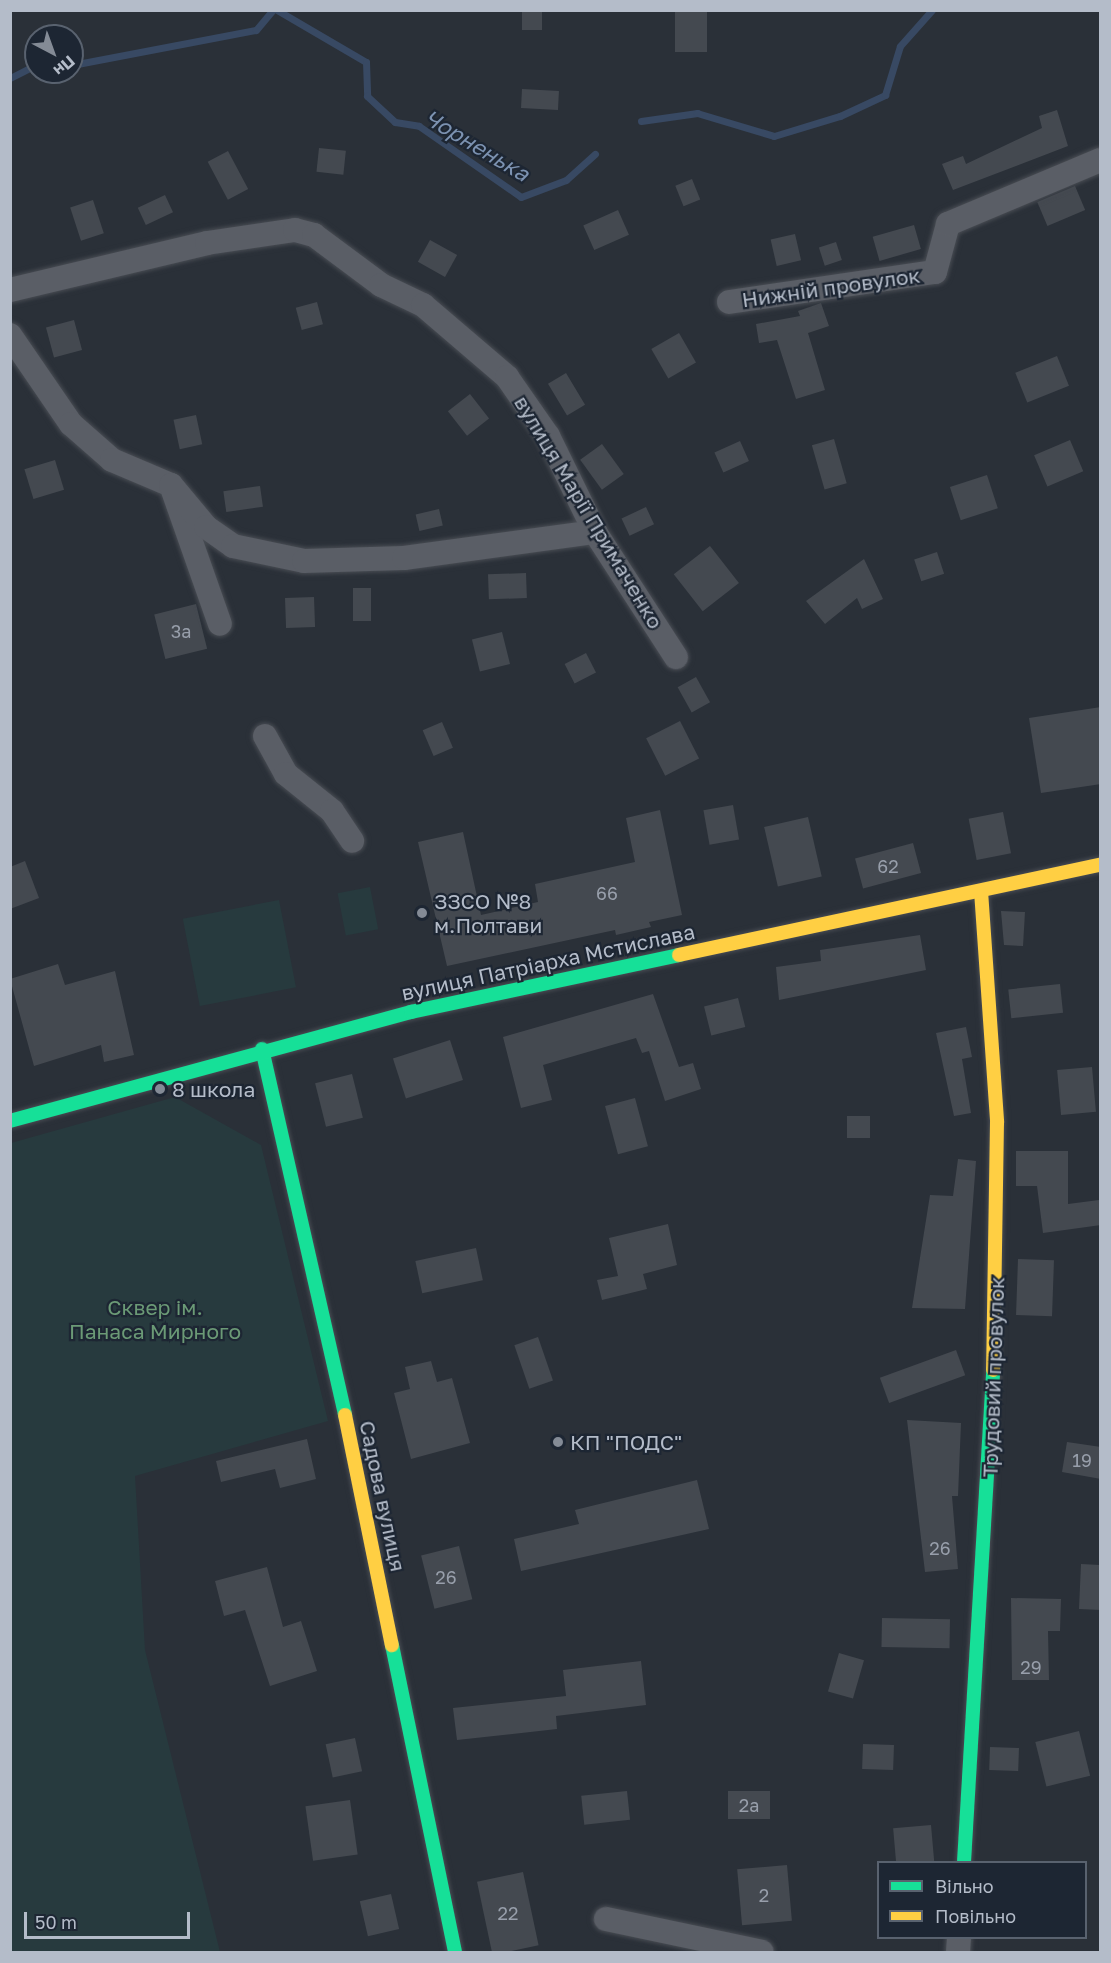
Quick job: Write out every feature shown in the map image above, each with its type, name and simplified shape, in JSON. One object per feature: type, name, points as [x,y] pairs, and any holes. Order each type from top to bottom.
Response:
[{"type":"street","name":"Нижній провулок","points":[[729,302],[935,272],[948,224],[1101,160]]},
{"type":"street","name":"вулиця Марії Примаченко","points":[[10,290],[207,243],[295,230],[314,235],[381,285],[423,305],[507,376],[548,436],[595,532],[676,657]]},
{"type":"street","points":[[10,335],[71,424],[112,460],[171,485],[206,527],[233,546],[304,561],[404,558],[595,532]]},
{"type":"street","points":[[171,485],[220,624]]},
{"type":"street","points":[[265,736],[286,774],[332,811],[352,841]]},
{"type":"street","name":"вулиця Патріарха Мстислава","points":[[10,1121],[262,1049],[1101,865]]},
{"type":"street","name":"Трудовий провулок","points":[[964,1861],[989,1488],[997,1255],[997,1122],[981,891]]},
{"type":"street","name":"Садова вулиця","points":[[262,1049],[340,1392],[454,1953]]},
{"type":"street","points":[[606,1919],[762,1953]]},
{"type":"green space","points":[[370,887],[378,929],[346,936],[338,893]]},
{"type":"green space","points":[[279,900],[296,987],[200,1006],[183,919]]},
{"type":"green space","name":"Сквер ім. Панаса Мирного","points":[[175,1097],[261,1145],[328,1421],[135,1476],[145,1650],[220,1952],[11,1952],[11,1143]]},
{"type":"building","points":[[522,10],[542,10],[542,30],[522,30]]},
{"type":"building","points":[[675,10],[707,10],[707,52],[675,52]]},
{"type":"building","points":[[522,89],[559,91],[558,110],[521,108]]},
{"type":"building","points":[[1057,110],[1068,146],[953,190],[942,164],[963,156],[966,164],[1042,128],[1039,116]]},
{"type":"building","points":[[319,148],[346,151],[343,175],[316,172]]},
{"type":"building","points":[[228,151],[248,189],[228,200],[208,162]]},
{"type":"building","points":[[692,179],[700,199],[684,206],[675,186]]},
{"type":"building","points":[[1075,186],[1085,210],[1047,226],[1037,202]]},
{"type":"building","points":[[165,195],[173,212],[146,225],[138,208]]},
{"type":"building","points":[[93,200],[104,233],[81,241],[70,207]]},
{"type":"building","points":[[618,210],[629,235],[594,250],[583,225]]},
{"type":"building","points":[[914,225],[921,249],[880,261],[873,237]]},
{"type":"building","points":[[795,234],[801,260],[777,266],[771,240]]},
{"type":"building","points":[[430,240],[457,255],[445,277],[418,262]]},
{"type":"building","points":[[836,242],[842,260],[825,266],[819,248]]},
{"type":"building","points":[[317,302],[323,324],[302,330],[296,308]]},
{"type":"building","points":[[821,303],[829,326],[808,333],[825,390],[796,399],[777,340],[759,343],[756,324],[800,316],[798,311]]},
{"type":"building","points":[[74,320],[82,350],[54,357],[46,328]]},
{"type":"building","points":[[679,333],[696,362],[668,378],[651,349]]},
{"type":"building","points":[[1057,356],[1069,386],[1027,403],[1015,373]]},
{"type":"building","points":[[566,373],[585,405],[567,416],[548,384]]},
{"type":"building","points":[[470,394],[489,418],[467,436],[448,411]]},
{"type":"building","points":[[196,415],[202,444],[180,449],[174,420]]},
{"type":"building","points":[[834,439],[847,483],[825,490],[812,445]]},
{"type":"building","points":[[1070,440],[1083,471],[1047,487],[1034,455]]},
{"type":"building","points":[[740,441],[749,461],[723,472],[714,452]]},
{"type":"building","points":[[602,444],[624,474],[602,490],[580,460]]},
{"type":"building","points":[[55,460],[64,490],[33,499],[24,469]]},
{"type":"building","points":[[987,475],[998,508],[961,520],[950,487]]},
{"type":"building","points":[[260,486],[263,507],[226,512],[223,491]]},
{"type":"building","points":[[646,507],[654,524],[630,536],[622,518]]},
{"type":"building","points":[[439,509],[443,526],[419,531],[416,514]]},
{"type":"building","points":[[710,546],[739,583],[703,611],[674,574]]},
{"type":"building","points":[[937,552],[944,574],[921,581],[914,559]]},
{"type":"building","points":[[864,559],[883,599],[862,609],[857,598],[825,624],[806,601]]},
{"type":"building","points":[[526,573],[527,598],[489,599],[488,574]]},
{"type":"building","points":[[353,588],[371,588],[371,621],[353,621]]},
{"type":"building","points":[[314,597],[315,627],[286,628],[285,598]]},
{"type":"building","points":[[196,604],[207,649],[165,659],[154,614]]},
{"type":"building","points":[[502,632],[510,664],[480,672],[472,639]]},
{"type":"building","points":[[586,653],[596,673],[575,683],[565,664]]},
{"type":"building","points":[[696,677],[710,702],[692,713],[678,687]]},
{"type":"building","points":[[1101,707],[1101,784],[1041,793],[1029,718]]},
{"type":"building","points":[[680,721],[699,758],[665,776],[646,738]]},
{"type":"building","points":[[442,722],[453,748],[434,756],[423,730]]},
{"type":"building","points":[[733,805],[739,839],[710,845],[703,810]]},
{"type":"building","points":[[660,810],[682,915],[649,922],[651,927],[616,935],[615,930],[447,966],[418,842],[463,832],[481,915],[538,902],[535,884],[635,862],[626,818]]},
{"type":"building","points":[[1003,812],[1011,853],[977,860],[969,819]]},
{"type":"building","points":[[808,817],[822,876],[778,887],[764,827]]},
{"type":"building","points":[[913,843],[921,873],[863,888],[855,859]]},
{"type":"building","points":[[25,861],[39,898],[10,909],[10,867]]},
{"type":"building","points":[[1001,911],[1025,912],[1023,946],[1004,945]]},
{"type":"building","points":[[920,935],[926,970],[779,1000],[776,967],[821,961],[820,950]]},
{"type":"building","points":[[58,964],[65,985],[115,971],[134,1055],[104,1062],[101,1045],[34,1066],[10,979]]},
{"type":"building","points":[[1060,984],[1063,1013],[1011,1018],[1008,989]]},
{"type":"building","points":[[653,994],[679,1067],[693,1063],[701,1089],[665,1101],[649,1051],[642,1053],[636,1038],[543,1065],[552,1100],[521,1108],[503,1037]]},
{"type":"building","points":[[738,998],[745,1027],[711,1036],[704,1006]]},
{"type":"building","points":[[966,1027],[972,1057],[962,1059],[971,1113],[954,1116],[936,1033]]},
{"type":"building","points":[[450,1040],[463,1080],[406,1098],[393,1059]]},
{"type":"building","points":[[1092,1067],[1096,1112],[1061,1115],[1057,1070]]},
{"type":"building","points":[[352,1074],[363,1118],[326,1127],[315,1083]]},
{"type":"building","points":[[635,1098],[648,1146],[618,1154],[605,1106]]},
{"type":"building","points":[[847,1116],[870,1116],[870,1138],[847,1138]]},
{"type":"building","points":[[1016,1151],[1068,1151],[1068,1204],[1099,1200],[1101,1225],[1043,1233],[1037,1186],[1016,1186]]},
{"type":"building","points":[[958,1159],[976,1161],[965,1309],[912,1308],[930,1195],[953,1196]]},
{"type":"building","points":[[668,1224],[677,1265],[643,1274],[647,1289],[602,1300],[597,1280],[618,1276],[609,1238]]},
{"type":"building","points":[[476,1248],[483,1280],[422,1293],[415,1261]]},
{"type":"building","points":[[1018,1259],[1054,1260],[1052,1316],[1016,1315]]},
{"type":"building","points":[[538,1337],[553,1380],[529,1389],[514,1345]]},
{"type":"building","points":[[956,1350],[965,1375],[889,1403],[880,1378]]},
{"type":"building","points":[[431,1361],[437,1382],[452,1378],[470,1443],[411,1459],[394,1393],[410,1389],[405,1367]]},
{"type":"building","points":[[907,1420],[961,1423],[958,1496],[952,1496],[958,1569],[925,1572]]},
{"type":"building","points":[[307,1439],[316,1479],[280,1488],[275,1469],[221,1482],[216,1461]]},
{"type":"building","points":[[1067,1442],[1101,1447],[1101,1479],[1062,1472]]},
{"type":"building","points":[[697,1480],[709,1529],[521,1571],[514,1539],[579,1524],[575,1510]]},
{"type":"building","points":[[459,1546],[472,1599],[434,1609],[421,1555]]},
{"type":"building","points":[[1081,1564],[1100,1565],[1101,1610],[1079,1609]]},
{"type":"building","points":[[267,1567],[283,1627],[301,1621],[317,1671],[270,1686],[245,1610],[224,1616],[215,1581]]},
{"type":"building","points":[[1011,1598],[1061,1599],[1060,1631],[1048,1631],[1049,1680],[1012,1680]]},
{"type":"building","points":[[882,1618],[950,1619],[949,1648],[881,1647]]},
{"type":"building","points":[[839,1653],[864,1660],[853,1699],[828,1691]]},
{"type":"building","points":[[641,1661],[646,1705],[556,1716],[557,1729],[457,1740],[453,1708],[566,1696],[563,1670]]},
{"type":"building","points":[[1079,1731],[1090,1776],[1046,1787],[1035,1742]]},
{"type":"building","points":[[355,1738],[362,1771],[333,1777],[326,1744]]},
{"type":"building","points":[[863,1744],[894,1745],[893,1770],[862,1769]]},
{"type":"building","points":[[990,1747],[1019,1748],[1018,1771],[989,1770]]},
{"type":"building","points":[[627,1791],[630,1820],[584,1825],[581,1796]]},
{"type":"building","points":[[728,1791],[770,1791],[770,1819],[728,1819]]},
{"type":"building","points":[[350,1800],[358,1854],[313,1861],[305,1806]]},
{"type":"building","points":[[931,1825],[934,1861],[896,1861],[893,1828]]},
{"type":"building","points":[[787,1865],[792,1921],[742,1925],[737,1869]]},
{"type":"building","points":[[523,1872],[539,1945],[507,1952],[492,1952],[477,1882]]},
{"type":"building","points":[[391,1894],[399,1929],[368,1936],[360,1901]]},
{"type":"waterway","name":"Чорненька","points":[[84,63],[256,30],[273,10]]},
{"type":"waterway","name":"Чорненька","points":[[277,10],[366,62],[367,96],[395,122],[419,126],[521,197],[566,180],[595,154]]},
{"type":"waterway","name":"Чорненька","points":[[641,121],[697,113],[774,136],[840,116],[885,95],[900,46],[932,10]]},
{"type":"waterway","name":"Чорненька","points":[[10,78],[24,71]]},
{"type":"traffic: fast","points":[[10,1121],[411,1012],[679,955]]},
{"type":"traffic: fast","points":[[262,1049],[345,1415]]},
{"type":"traffic: fast","points":[[964,1861],[993,1370]]},
{"type":"traffic: fast","points":[[392,1645],[455,1952]]},
{"type":"traffic: slow","points":[[679,955],[1100,865]]},
{"type":"traffic: slow","points":[[981,891],[997,1122],[993,1370]]},
{"type":"traffic: slow","points":[[345,1415],[392,1645]]},
{"type":"place","name":"ЗЗСО №8 м.Полтави","points":[[422,913]]},
{"type":"place","name":"8 школа","points":[[160,1089]]},
{"type":"place","name":"КП \"ПОДС\"","points":[[558,1442]]}]
